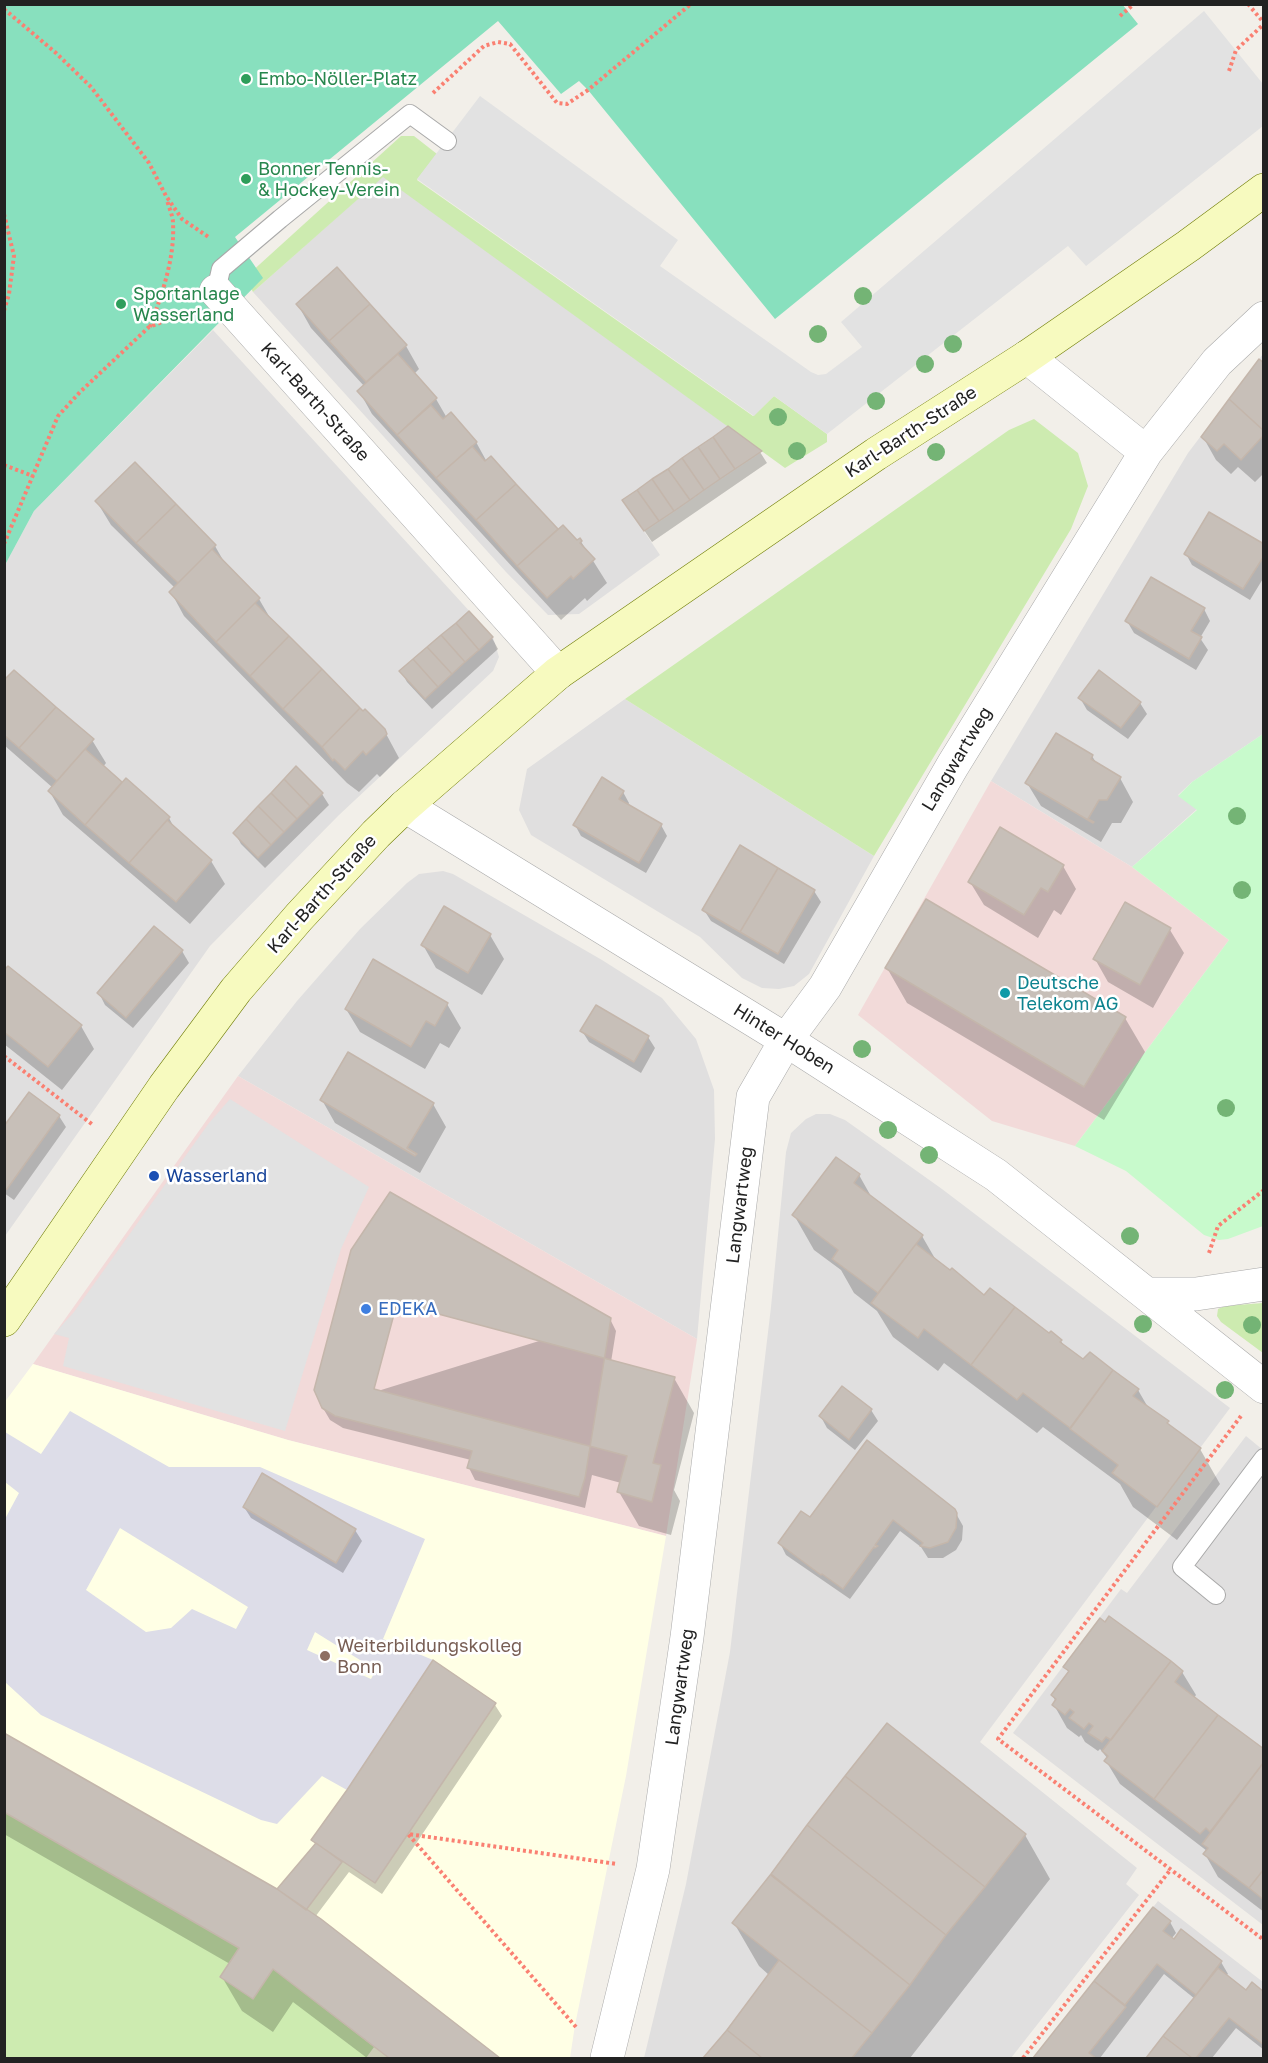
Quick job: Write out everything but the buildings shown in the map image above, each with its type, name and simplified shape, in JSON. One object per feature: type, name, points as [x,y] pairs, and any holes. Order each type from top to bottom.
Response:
[{"type":"street","name":"Karl-Barth-Straße","points":[[4,1320],[164,1087],[236,990],[298,917],[405,806],[558,673],[876,454],[1027,357],[1188,246],[1263,190]]},
{"type":"street","name":"Karl-Barth-Straße","points":[[216,291],[558,673]]},
{"type":"street","name":"Langwartweg","points":[[607,2058],[653,1869],[687,1637],[753,1097],[786,1040],[825,987],[953,765],[1146,452],[1217,362],[1263,318]]},
{"type":"street","points":[[1027,357],[1146,452]]},
{"type":"street","name":"Hinter Hoben","points":[[405,806],[786,1040],[996,1175],[1262,1386]]},
{"type":"street","points":[[1147,1294],[1196,1294],[1263,1284]]},
{"type":"lane","points":[[216,291],[221,269],[233,258],[410,114],[447,141]]},
{"type":"lane","points":[[1216,1595],[1182,1567],[1263,1458]]},
{"type":"path","points":[[410,114],[484,46],[498,42],[510,44],[557,102],[567,104],[588,90],[691,4]]},
{"type":"path","points":[[1120,16],[1134,4]]},
{"type":"path","points":[[1229,71],[1236,50],[1263,24],[1248,4]]},
{"type":"path","points":[[4,9],[56,53],[91,87],[148,163],[182,219],[216,242],[233,258]]},
{"type":"path","points":[[149,327],[163,291],[171,253],[173,222],[166,196]]},
{"type":"path","points":[[4,214],[14,256],[9,294],[4,311]]},
{"type":"path","points":[[4,544],[58,416],[94,377],[149,327],[193,310],[216,291]]},
{"type":"path","points":[[4,465],[33,476]]},
{"type":"path","points":[[4,1056],[122,1147]]},
{"type":"path","points":[[1196,1294],[1218,1226],[1263,1190]]},
{"type":"path","points":[[1262,1386],[1234,1427],[998,1739],[1263,1940]]},
{"type":"path","points":[[581,2034],[408,1834],[653,1869]]},
{"type":"path","points":[[1023,2058],[1171,1869]]},
{"type":"shaded area","points":[[1204,11],[1263,84],[1263,126],[1086,266],[1068,246],[827,434],[774,396],[754,416],[417,179],[480,96],[678,240],[660,266],[811,372],[818,375],[826,374],[862,347],[841,322]]},
{"type":"shaded area","points":[[383,176],[728,426],[623,500],[660,555],[579,614],[548,615],[506,572],[253,292]]},
{"type":"shaded area","points":[[213,330],[493,637],[499,657],[493,671],[339,815],[210,946],[5,1236],[5,565],[34,511]]},
{"type":"shaded area","points":[[1263,354],[1263,734],[1192,782],[1178,795],[1197,809],[1132,867],[991,781],[1188,453]]},
{"type":"shaded area","points":[[625,699],[874,856],[809,974],[794,986],[779,989],[762,988],[742,978],[700,937],[531,835],[519,810],[527,769]]},
{"type":"shaded area","points":[[991,781],[1132,867],[1229,940],[1075,1146],[992,1121],[858,1015]]},
{"type":"shaded area","points":[[443,871],[453,874],[602,960],[662,998],[696,1039],[714,1090],[715,1139],[697,1339],[238,1076],[297,1001],[360,929],[419,874]]},
{"type":"shaded area","points":[[238,1076],[697,1339],[666,1536],[288,1440],[33,1364]]},
{"type":"shaded area","points":[[230,1099],[369,1187],[341,1249],[285,1431],[63,1366],[69,1338],[54,1334],[74,1312],[209,1123]]},
{"type":"shaded area","points":[[816,1114],[830,1114],[845,1120],[942,1189],[1230,1408],[980,1742],[1137,1868],[1126,1884],[1139,1895],[1011,2058],[644,2058],[686,1884],[730,1652],[771,1307],[786,1152],[791,1133],[806,1119]]},
{"type":"shaded area","name":"Weiterbildungskolleg Bonn","points":[[33,1364],[288,1440],[666,1536],[626,1776],[570,2058],[5,2058],[4,1403]]},
{"type":"shaded area","points":[[70,1411],[169,1467],[260,1467],[425,1539],[383,1639],[433,1660],[347,1790],[322,1776],[277,1824],[261,1820],[41,1715],[5,1682],[5,1519],[19,1493],[5,1482],[5,1432],[41,1454]],"holes":[[[262,1473],[356,1529],[336,1562],[243,1507]],[[120,1528],[248,1607],[236,1629],[192,1609],[171,1628],[146,1632],[86,1590]],[[315,1632],[376,1670],[371,1679],[307,1650]]]},
{"type":"shaded area","points":[[1246,1436],[1263,1450],[1263,1925],[1013,1733],[1121,1589],[1127,1593]]},
{"type":"shaded area","points":[[1158,1901],[1263,1982],[1263,2058],[1033,2058]]},
{"type":"green space","points":[[1122,4],[1138,24],[775,319],[588,90],[579,81],[561,94],[498,21],[235,237],[263,278],[34,511],[5,565],[5,5]]},
{"type":"green space","points":[[401,136],[414,136],[437,154],[417,180],[753,416],[774,396],[827,434],[827,442],[785,468],[383,177],[253,292],[248,283],[249,274]]},
{"type":"green space","points":[[1034,419],[1078,453],[1088,486],[1071,529],[874,856],[625,699],[1009,430]]},
{"type":"green space","points":[[1263,734],[1263,1226],[1219,1240],[1204,1235],[1126,1171],[1075,1146],[1229,940],[1132,867],[1197,810],[1178,796],[1192,782]]},
{"type":"green space","points":[[1263,1303],[1263,1353],[1221,1322],[1217,1316],[1218,1309],[1225,1306]]},
{"type":"green space","points":[[4,1812],[239,1948],[220,1977],[253,1999],[273,1969],[374,2047],[366,2058],[5,2058]]},
{"type":"place","name":"Embo-Nöller-Platz","points":[[246,79]]},
{"type":"place","name":"Bonner Tennis- & Hockey-Verein","points":[[246,179]]},
{"type":"place","name":"Sportanlage Wasserland","points":[[121,304]]},
{"type":"place","name":"Deutsche Telekom AG","points":[[1005,993]]},
{"type":"place","name":"Wasserland","points":[[154,1176]]},
{"type":"place","name":"EDEKA","points":[[366,1309]]},
{"type":"place","name":"Weiterbildungskolleg Bonn","points":[[325,1656]]}]
